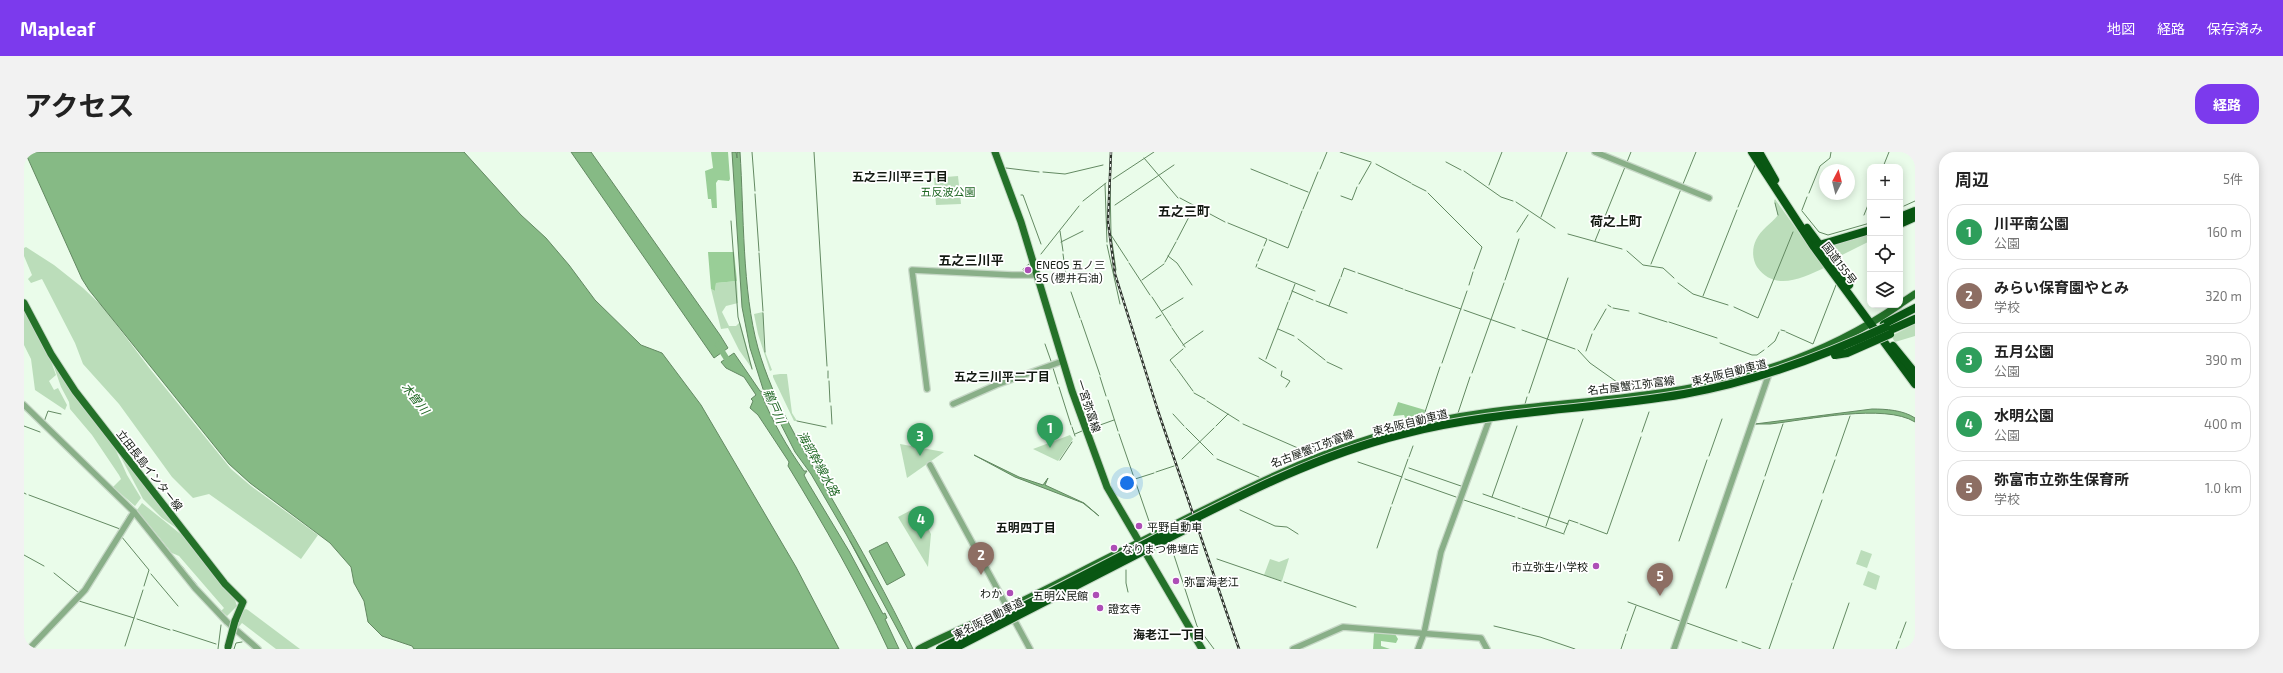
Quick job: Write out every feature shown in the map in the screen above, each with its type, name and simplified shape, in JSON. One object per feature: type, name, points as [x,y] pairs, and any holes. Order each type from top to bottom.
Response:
[{"type":"highway","name":"国道155号","points":[[1752,152],[1817,246],[1882,327],[1915,373]]},
{"type":"highway","name":"国道155号","points":[[1759,152],[1817,246]]},
{"type":"highway","points":[[1903,216],[1915,211]]},
{"type":"highway","points":[[1903,223],[1915,217]]},
{"type":"highway","points":[[1817,246],[1867,231]]},
{"type":"highway","points":[[1882,327],[1915,308]]},
{"type":"highway","name":"東名阪自動車道","points":[[953,649],[1272,486],[1307,471],[1370,448],[1404,438],[1474,424],[1650,404],[1708,394],[1763,380],[1834,355],[1882,327],[1915,313]]},
{"type":"highway","name":"東名阪自動車道","points":[[940,649],[1242,494],[1337,454],[1403,434],[1473,419],[1650,399],[1722,386],[1793,365],[1872,333],[1882,327],[1915,319]]},
{"type":"highway","points":[[1882,327],[1915,323]]},
{"type":"highway","name":"国道155号","points":[[1882,327],[1915,384]]},
{"type":"main road","name":"一宮弥富線","points":[[996,152],[1021,222],[1036,275],[1097,463],[1107,487],[1138,543],[1202,649]]},
{"type":"main road","name":"名古屋蟹江弥富線","points":[[1903,303],[1915,294]]},
{"type":"main road","name":"立田長島インター線","points":[[24,303],[51,354],[75,391],[225,584],[243,602],[235,621],[228,648]]},
{"type":"main road","name":"名古屋蟹江弥富線","points":[[919,649],[960,628],[1008,608],[1284,470],[1331,451],[1403,428],[1492,411],[1684,390],[1771,368],[1882,327],[1898,308]]},
{"type":"street","points":[[1595,152],[1709,198]]},
{"type":"street","points":[[928,389],[912,270],[1012,276],[1036,275]]},
{"type":"street","points":[[953,404],[996,385],[1063,360]]},
{"type":"street","points":[[1674,649],[1771,368]]},
{"type":"street","points":[[24,405],[134,512],[204,598],[227,622],[258,649]]},
{"type":"street","points":[[1418,649],[1424,633],[1441,552],[1492,411]]},
{"type":"street","points":[[930,465],[1030,649]]},
{"type":"street","points":[[29,649],[85,590],[134,512]]},
{"type":"street","points":[[1293,649],[1343,627],[1480,638],[1487,649]]},
{"type":"green space","name":"五反波公園","points":[[958,176],[961,204],[936,205],[934,178]]},
{"type":"green space","points":[[1775,199],[1824,268],[1798,279],[1780,281],[1764,275],[1757,267],[1753,257],[1754,246],[1761,233],[1778,215],[1774,201]]},
{"type":"green space","points":[[1867,233],[1867,242],[1842,255],[1834,249],[1834,243]]},
{"type":"green space","points":[[26,247],[54,265],[83,288],[103,307],[150,369],[231,469],[251,486],[318,535],[301,559],[209,494],[193,498],[172,477],[119,404],[83,364],[75,343],[42,279],[31,283],[28,279],[32,275],[24,256],[24,248]]},
{"type":"green space","points":[[737,281],[738,303],[726,306],[722,312],[729,326],[736,326],[740,322],[753,370],[739,350],[728,328],[721,329],[711,289],[715,291],[716,283]]},
{"type":"green space","points":[[24,306],[48,353],[56,375],[49,381],[54,390],[58,388],[67,405],[65,410],[35,390],[31,359],[24,345]]},
{"type":"green space","points":[[763,312],[764,349],[772,370],[770,371],[758,334],[754,314]]},
{"type":"green space","points":[[1915,324],[1915,336],[1895,342],[1891,336]]},
{"type":"green space","points":[[51,358],[113,444],[127,475],[141,498],[135,506],[113,487],[121,479],[92,435],[70,409],[69,402],[61,387]]},
{"type":"green space","points":[[787,374],[792,413],[797,421],[794,421],[773,377],[773,375]]},
{"type":"green space","points":[[1070,435],[1073,439],[1058,461],[1033,449]]},
{"type":"green space","points":[[900,444],[944,452],[907,478]]},
{"type":"green space","points":[[116,448],[182,532],[162,518],[143,499]]},
{"type":"green space","points":[[142,503],[188,540],[234,597],[237,606],[227,616],[221,611],[224,608],[179,556],[172,553],[137,510]]},
{"type":"green space","points":[[917,507],[931,534],[928,567],[898,517]]},
{"type":"green space","points":[[1861,550],[1872,554],[1867,568],[1856,564]]},
{"type":"green space","points":[[1289,558],[1282,581],[1264,575],[1270,559],[1279,562]]},
{"type":"green space","points":[[1868,571],[1880,576],[1876,590],[1863,585]]},
{"type":"green space","points":[[246,609],[300,649],[276,649],[242,623],[238,628],[236,625]]},
{"type":"shaded area","points":[[711,152],[728,152],[730,179],[729,181],[718,180],[716,183],[717,208],[712,208],[711,199],[708,199],[705,171],[713,168]]},
{"type":"shaded area","points":[[708,252],[734,252],[737,281],[716,283],[715,291],[711,289]]},
{"type":"shaded area","points":[[1398,402],[1425,410],[1421,421],[1407,422],[1404,415],[1393,416]]},
{"type":"shaded area","points":[[1379,632],[1395,634],[1398,639],[1396,643],[1381,641],[1381,646],[1390,649],[1373,649],[1374,633]]},
{"type":"water","name":"木曽川","points":[[25,152],[464,152],[521,215],[546,238],[569,265],[595,300],[641,345],[662,353],[701,405],[796,567],[839,649],[414,649],[412,646],[382,636],[368,622],[364,601],[354,583],[351,567],[330,543],[250,483],[229,464],[89,290],[82,279]]},
{"type":"water","points":[[571,152],[591,152],[728,348],[714,358]]},
{"type":"water","points":[[732,152],[736,152],[737,158],[737,152],[740,152],[746,277],[753,325],[764,368],[780,406],[790,425],[874,572],[913,649],[908,649],[846,534],[811,474],[795,452],[763,389],[750,348],[742,307]]},
{"type":"water","points":[[734,353],[760,391],[763,392],[761,393],[765,403],[780,434],[804,471],[807,471],[804,475],[807,481],[849,551],[883,614],[885,613],[887,618],[885,619],[899,649],[888,649],[841,556],[788,466],[789,462],[758,415],[750,408],[753,401],[751,399],[756,395],[744,377],[726,368],[721,362]]},
{"type":"water","points":[[1872,409],[1905,413],[1915,418],[1915,422],[1902,416],[1865,413],[1845,414],[1770,424],[1755,424]]},
{"type":"water","points":[[974,455],[1019,477],[1043,485],[1048,478],[1045,485],[1084,503],[1099,516],[1083,503],[1015,477]]},
{"type":"water","points":[[887,542],[905,575],[887,585],[869,551]]},
{"type":"waterway","points":[[752,152],[755,191]]},
{"type":"waterway","points":[[814,152],[827,366]]},
{"type":"waterway","points":[[1113,179],[1154,152]]},
{"type":"waterway","points":[[1320,169],[1327,152]]},
{"type":"waterway","points":[[1340,152],[1371,162]]},
{"type":"waterway","points":[[1489,185],[1502,152]]},
{"type":"waterway","points":[[1541,217],[1567,152]]},
{"type":"waterway","points":[[1627,162],[1631,152]]},
{"type":"waterway","points":[[1683,184],[1696,152]]},
{"type":"waterway","points":[[1809,193],[1820,166],[1830,158],[1831,152]]},
{"type":"waterway","points":[[1884,164],[1889,152]]},
{"type":"waterway","points":[[1144,158],[1178,198]]},
{"type":"waterway","points":[[1446,162],[1461,170]]},
{"type":"waterway","points":[[1359,184],[1371,163]]},
{"type":"waterway","points":[[1376,164],[1411,183]]},
{"type":"waterway","points":[[1043,172],[1065,174],[1103,165]]},
{"type":"waterway","points":[[1115,205],[1174,165]]},
{"type":"waterway","points":[[1738,207],[1755,165]]},
{"type":"waterway","points":[[1595,241],[1625,167]]},
{"type":"waterway","points":[[1006,168],[1039,172]]},
{"type":"waterway","points":[[1251,169],[1288,184]]},
{"type":"waterway","points":[[1464,171],[1501,197],[1513,201]]},
{"type":"waterway","points":[[1303,209],[1318,172]]},
{"type":"waterway","points":[[1110,181],[1111,235],[1116,270]]},
{"type":"waterway","points":[[1083,201],[1106,183]]},
{"type":"waterway","points":[[1105,184],[1107,242]]},
{"type":"waterway","points":[[1412,184],[1426,191]]},
{"type":"waterway","points":[[1290,185],[1308,192]]},
{"type":"waterway","points":[[1341,196],[1352,200],[1357,187]]},
{"type":"waterway","points":[[1651,264],[1681,189]]},
{"type":"waterway","points":[[1428,193],[1482,247],[1474,269]]},
{"type":"waterway","points":[[755,194],[759,251]]},
{"type":"waterway","points":[[1021,195],[1023,195],[1041,244]]},
{"type":"waterway","points":[[1802,210],[1807,197]]},
{"type":"waterway","points":[[1180,198],[1225,222]]},
{"type":"waterway","points":[[1904,206],[1915,201]]},
{"type":"waterway","points":[[1516,202],[1555,228]]},
{"type":"waterway","points":[[1775,203],[1778,215]]},
{"type":"waterway","points":[[1041,254],[1079,206]]},
{"type":"waterway","points":[[1192,211],[1194,207]]},
{"type":"waterway","points":[[1864,215],[1867,208]]},
{"type":"waterway","points":[[1703,296],[1737,210]]},
{"type":"waterway","points":[[1269,240],[1288,248],[1302,211]]},
{"type":"waterway","points":[[1802,211],[1819,232],[1828,235],[1867,224]]},
{"type":"waterway","points":[[1177,240],[1191,213]]},
{"type":"waterway","points":[[1517,232],[1528,215]]},
{"type":"waterway","points":[[731,221],[738,317],[752,369]]},
{"type":"waterway","points":[[1228,223],[1267,239],[1264,246]]},
{"type":"waterway","points":[[1060,231],[1063,251]]},
{"type":"waterway","points":[[1061,242],[1083,231]]},
{"type":"waterway","points":[[1734,307],[1758,318],[1793,232]]},
{"type":"waterway","points":[[1568,234],[1622,249]]},
{"type":"waterway","points":[[1111,235],[1128,261]]},
{"type":"waterway","points":[[1505,280],[1519,239]]},
{"type":"waterway","points":[[1165,262],[1176,242]]},
{"type":"waterway","points":[[1107,245],[1120,304]]},
{"type":"waterway","points":[[1258,261],[1263,249]]},
{"type":"waterway","points":[[1627,251],[1643,265],[1663,268],[1674,278]]},
{"type":"waterway","points":[[759,253],[763,311]]},
{"type":"waterway","points":[[1063,254],[1066,275]]},
{"type":"waterway","points":[[1168,256],[1177,263],[1192,285]]},
{"type":"waterway","points":[[1129,263],[1150,295]]},
{"type":"waterway","points":[[1024,272],[1023,269],[1029,264]]},
{"type":"waterway","points":[[1142,280],[1164,264]]},
{"type":"waterway","points":[[1258,268],[1315,291]]},
{"type":"waterway","points":[[1341,277],[1344,268],[1355,272]]},
{"type":"waterway","points":[[1469,285],[1473,272]]},
{"type":"waterway","points":[[1358,273],[1403,289]]},
{"type":"waterway","points":[[1529,393],[1568,278]]},
{"type":"waterway","points":[[1329,306],[1340,279]]},
{"type":"waterway","points":[[1472,373],[1504,283]]},
{"type":"waterway","points":[[1678,283],[1693,294],[1728,305]]},
{"type":"waterway","points":[[1289,300],[1295,284]]},
{"type":"waterway","points":[[1786,332],[1813,344],[1836,285]]},
{"type":"waterway","points":[[1405,290],[1461,309]]},
{"type":"waterway","points":[[1292,291],[1313,300]]},
{"type":"waterway","points":[[1442,363],[1467,291]]},
{"type":"waterway","points":[[1071,292],[1080,318]]},
{"type":"waterway","points":[[1152,297],[1171,326]]},
{"type":"waterway","points":[[1162,311],[1183,298]]},
{"type":"waterway","points":[[1316,301],[1347,313]]},
{"type":"waterway","points":[[1266,359],[1288,302]]},
{"type":"waterway","points":[[1613,308],[1629,311]]},
{"type":"waterway","points":[[1594,330],[1606,309]]},
{"type":"waterway","points":[[1464,310],[1515,328]]},
{"type":"waterway","points":[[763,313],[765,352]]},
{"type":"waterway","points":[[1639,313],[1667,322]]},
{"type":"waterway","points":[[1156,318],[1161,315]]},
{"type":"waterway","points":[[1081,320],[1100,375]]},
{"type":"waterway","points":[[1669,322],[1717,338]]},
{"type":"waterway","points":[[1172,328],[1185,347]]},
{"type":"waterway","points":[[1278,329],[1294,336]]},
{"type":"waterway","points":[[1522,330],[1575,349]]},
{"type":"waterway","points":[[1781,330],[1785,331]]},
{"type":"waterway","points":[[1183,345],[1203,331]]},
{"type":"waterway","points":[[1768,347],[1775,341],[1779,332]]},
{"type":"waterway","points":[[1586,351],[1592,334]]},
{"type":"waterway","points":[[1298,339],[1325,360]]},
{"type":"waterway","points":[[1720,343],[1752,355],[1757,355],[1764,350]]},
{"type":"waterway","points":[[1045,344],[1051,361]]},
{"type":"waterway","name":"鵜戸川","points":[[718,345],[730,364]]},
{"type":"waterway","points":[[1176,368],[1170,360],[1183,349]]},
{"type":"waterway","points":[[1578,350],[1590,363],[1631,392]]},
{"type":"waterway","points":[[1259,358],[1276,368]]},
{"type":"waterway","points":[[1327,362],[1342,369]]},
{"type":"waterway","points":[[1422,421],[1440,367]]},
{"type":"waterway","points":[[1053,368],[1058,384]]},
{"type":"waterway","points":[[1177,369],[1193,391]]},
{"type":"waterway","points":[[828,371],[828,378]]},
{"type":"waterway","points":[[1282,371],[1281,376],[1290,381],[1286,387]]},
{"type":"waterway","points":[[1100,377],[1106,396]]},
{"type":"waterway","points":[[1458,413],[1470,377]]},
{"type":"waterway","points":[[829,381],[830,402]]},
{"type":"waterway","points":[[1591,397],[1595,386]]},
{"type":"waterway","points":[[1059,387],[1071,425]]},
{"type":"waterway","points":[[1194,393],[1205,399]]},
{"type":"waterway","points":[[1525,404],[1527,397]]},
{"type":"waterway","points":[[1108,400],[1118,431]]},
{"type":"waterway","points":[[1207,401],[1239,421]]},
{"type":"waterway","points":[[831,406],[832,424]]},
{"type":"waterway","points":[[44,422],[48,411],[61,414]]},
{"type":"waterway","points":[[1642,432],[1649,412]]},
{"type":"waterway","points":[[1173,414],[1184,426]]},
{"type":"waterway","points":[[1216,426],[1228,414]]},
{"type":"waterway","points":[[1836,456],[1850,416]]},
{"type":"waterway","points":[[1546,526],[1583,419]]},
{"type":"waterway","points":[[1709,456],[1722,419]]},
{"type":"waterway","points":[[1089,429],[1114,420]]},
{"type":"waterway","points":[[797,421],[826,427]]},
{"type":"waterway","points":[[1243,424],[1307,452],[1311,445]]},
{"type":"waterway","points":[[1765,476],[1783,424]]},
{"type":"waterway","points":[[24,426],[40,432]]},
{"type":"waterway","points":[[1492,497],[1517,426]]},
{"type":"waterway","points":[[1072,427],[1075,436]]},
{"type":"waterway","points":[[1186,428],[1213,455]]},
{"type":"waterway","points":[[1182,459],[1214,428]]},
{"type":"waterway","points":[[1075,434],[1082,431]]},
{"type":"waterway","points":[[1119,434],[1150,524]]},
{"type":"waterway","points":[[1580,524],[1607,534],[1641,437]]},
{"type":"waterway","points":[[1060,460],[1072,442]]},
{"type":"waterway","points":[[1313,446],[1324,450]]},
{"type":"waterway","points":[[1409,457],[1413,446]]},
{"type":"waterway","points":[[1217,459],[1259,477]]},
{"type":"waterway","points":[[1392,504],[1408,459]]},
{"type":"waterway","points":[[1679,541],[1707,460]]},
{"type":"waterway","points":[[1823,493],[1835,460]]},
{"type":"waterway","points":[[1358,462],[1402,477]]},
{"type":"waterway","points":[[1156,472],[1174,466]]},
{"type":"waterway","points":[[1409,468],[1461,486]]},
{"type":"waterway","points":[[1135,479],[1154,473]]},
{"type":"waterway","points":[[1405,479],[1456,497]]},
{"type":"waterway","points":[[1726,588],[1764,480]]},
{"type":"waterway","points":[[111,486],[133,507]]},
{"type":"waterway","points":[[1483,494],[1520,507]]},
{"type":"waterway","points":[[29,495],[120,529]]},
{"type":"waterway","points":[[1464,500],[1515,517]]},
{"type":"waterway","points":[[1793,580],[1822,500]]},
{"type":"waterway","points":[[1377,548],[1391,507]]},
{"type":"waterway","points":[[1522,508],[1568,524]]},
{"type":"waterway","points":[[1240,510],[1275,526],[1287,527],[1298,534]]},
{"type":"waterway","points":[[138,513],[171,553]]},
{"type":"waterway","points":[[123,525],[128,515]]},
{"type":"waterway","points":[[1518,518],[1564,534]]},
{"type":"waterway","points":[[1564,533],[1569,520],[1578,523]]},
{"type":"waterway","points":[[121,536],[149,570],[144,586]]},
{"type":"waterway","name":"海部幹線水路","points":[[850,541],[870,577]]},
{"type":"waterway","points":[[1171,546],[1197,626],[1214,649]]},
{"type":"waterway","points":[[24,555],[44,566]]},
{"type":"waterway","points":[[173,556],[185,570]]},
{"type":"waterway","points":[[1217,559],[1281,581]]},
{"type":"waterway","points":[[1126,570],[1128,592]]},
{"type":"waterway","points":[[54,573],[79,593]]},
{"type":"waterway","points":[[187,573],[197,585]]},
{"type":"waterway","points":[[151,574],[178,606]]},
{"type":"waterway","points":[[1284,582],[1356,607]]},
{"type":"waterway","points":[[1769,649],[1792,583]]},
{"type":"waterway","points":[[125,646],[143,590]]},
{"type":"waterway","points":[[79,601],[134,618]]},
{"type":"waterway","points":[[1628,602],[1680,621]]},
{"type":"waterway","points":[[1833,649],[1849,603]]},
{"type":"waterway","points":[[1627,631],[1636,606]]},
{"type":"waterway","points":[[219,610],[226,617]]},
{"type":"waterway","points":[[137,619],[170,630]]},
{"type":"waterway","points":[[1900,638],[1906,622]]},
{"type":"waterway","points":[[1687,623],[1737,641]]},
{"type":"waterway","points":[[218,649],[221,625]]},
{"type":"waterway","points":[[1494,626],[1540,637],[1575,649]]},
{"type":"waterway","points":[[173,630],[216,644]]},
{"type":"waterway","points":[[1621,649],[1626,634]]},
{"type":"waterway","points":[[25,649],[33,641]]},
{"type":"waterway","points":[[1896,649],[1899,641]]},
{"type":"waterway","points":[[234,649],[236,643],[242,642]]},
{"type":"waterway","points":[[1742,642],[1761,649]]},
{"type":"railway","points":[[1111,152],[1108,222],[1115,274],[1158,411],[1239,649]]},
{"type":"place","name":"ENEOS 五ノ三 SS (櫻井石油)","points":[[1028,270]]},
{"type":"place","name":"川平南公園","points":[[1050,448]]},
{"type":"place","name":"五月公園","points":[[920,456]]},
{"type":"place","name":"平野自動車","points":[[1139,526]]},
{"type":"place","name":"水明公園","points":[[921,539]]},
{"type":"place","name":"なりまつ佛壇店","points":[[1114,548]]},
{"type":"place","name":"市立弥生小学校","points":[[1596,566]]},
{"type":"place","name":"みらい保育園やとみ","points":[[981,575]]},
{"type":"place","name":"弥富海老江","points":[[1176,581]]},
{"type":"place","name":"わか","points":[[1010,593]]},
{"type":"place","name":"五明公民館","points":[[1096,595]]},
{"type":"place","name":"弥富市立弥生保育所","points":[[1660,596]]},
{"type":"place","name":"證玄寺","points":[[1100,608]]},
{"type":"district","name":"五之三川平三丁目","points":[[900,176]]},
{"type":"district","name":"五之三町","points":[[1184,211]]},
{"type":"district","name":"荷之上町","points":[[1616,221]]},
{"type":"district","name":"五之三川平","points":[[971,260]]},
{"type":"district","name":"五之三川平二丁目","points":[[1002,376]]},
{"type":"district","name":"五明四丁目","points":[[1026,527]]},
{"type":"district","name":"海老江一丁目","points":[[1169,634]]}]
